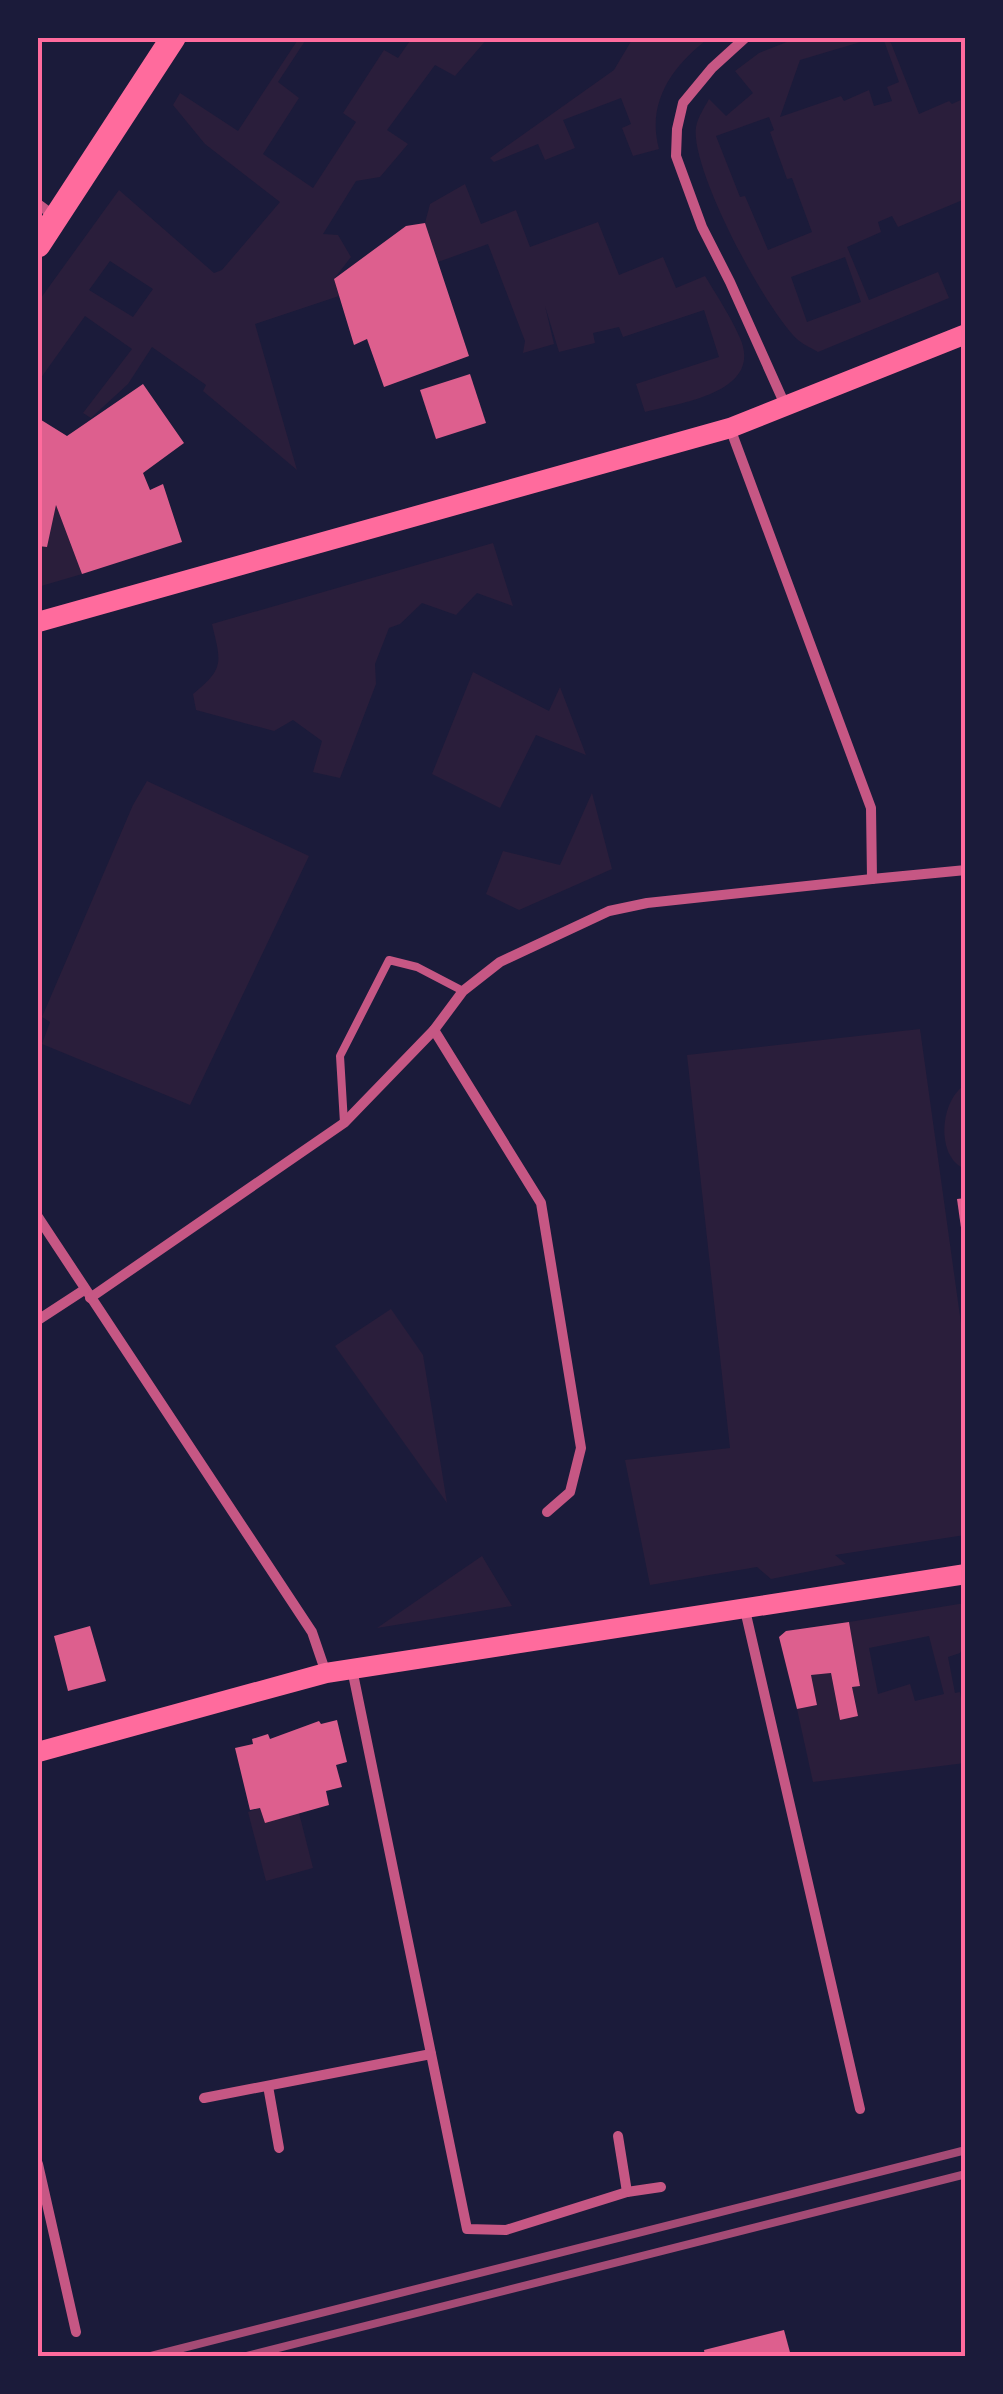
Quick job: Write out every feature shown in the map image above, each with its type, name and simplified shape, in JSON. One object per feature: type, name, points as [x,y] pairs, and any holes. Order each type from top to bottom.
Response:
[{"type":"main road","points":[[38,245],[48,212],[173,38]]},
{"type":"main road","points":[[38,622],[730,428],[966,334]]},
{"type":"main road","points":[[38,1752],[326,1673],[966,1574]]},
{"type":"street","points":[[746,38],[712,68],[683,103],[676,156],[702,227],[786,408]]},
{"type":"street","points":[[730,428],[871,808],[872,879]]},
{"type":"street","points":[[38,1320],[87,1294],[344,1123],[434,1030],[463,991],[500,962],[610,911],[647,903],[966,870]]},
{"type":"street","points":[[434,1030],[540,1203],[581,1448],[570,1492],[546,1512]]},
{"type":"street","points":[[38,1217],[312,1632],[326,1673]]},
{"type":"street","points":[[745,1610],[860,2109]]},
{"type":"street","points":[[352,1669],[466,2228],[506,2230],[628,2192],[662,2186]]},
{"type":"street","points":[[204,2098],[430,2054]]},
{"type":"street","points":[[268,2086],[278,2148]]},
{"type":"street","points":[[618,2136],[628,2192]]},
{"type":"street","points":[[38,2164],[76,2332]]},
{"type":"lane","points":[[344,1123],[340,1056],[389,960],[417,966],[463,991]]},
{"type":"shaded area","points":[[299,38],[307,38],[278,82],[299,98],[263,154],[313,188],[356,122],[343,113],[384,50],[398,58],[412,38],[488,38],[455,76],[435,65],[387,130],[408,144],[380,177],[356,181],[323,234],[338,235],[351,257],[334,279],[339,296],[255,324],[297,470],[203,391],[206,385],[152,347],[128,384],[91,418],[83,413],[132,349],[85,316],[38,382],[38,302],[119,190],[214,273],[222,270],[280,202],[205,144],[173,105],[180,93],[238,131]],"holes":[[[110,261],[153,289],[133,317],[89,290]]]},
{"type":"shaded area","points":[[633,38],[709,38],[684,60],[666,86],[656,116],[659,149],[633,156],[622,128],[631,124],[621,98],[563,120],[575,148],[545,160],[538,144],[494,162],[490,158],[614,70]]},
{"type":"shaded area","points":[[797,38],[874,38],[800,60],[780,117],[841,96],[844,101],[869,90],[874,106],[892,101],[887,87],[899,82],[883,38],[891,43],[919,114],[965,98],[965,199],[898,227],[892,216],[878,222],[881,232],[847,247],[869,300],[938,272],[949,298],[818,352],[798,340],[784,324],[733,238],[697,147],[696,127],[709,99],[726,116],[753,93],[735,71],[759,53]],"holes":[[[769,117],[774,130],[770,132],[787,179],[792,178],[812,232],[768,250],[745,196],[740,197],[716,136]],[[845,257],[861,302],[807,322],[791,277]]]},
{"type":"shaded area","points":[[465,184],[481,224],[516,210],[530,247],[598,222],[619,275],[663,257],[676,288],[705,276],[740,338],[744,357],[740,371],[714,392],[645,412],[636,384],[719,357],[704,310],[623,337],[619,327],[593,333],[595,343],[559,352],[545,306],[554,344],[523,353],[525,341],[488,244],[438,262],[425,223],[430,204]]},
{"type":"shaded area","points":[[56,505],[82,574],[38,587],[38,546],[47,546]]},
{"type":"shaded area","points":[[493,543],[513,606],[477,593],[456,615],[422,603],[400,624],[389,628],[375,664],[376,684],[340,778],[313,772],[322,741],[293,720],[274,731],[196,710],[193,694],[218,664],[212,624]]},
{"type":"shaded area","points":[[473,672],[549,711],[560,687],[586,755],[536,735],[500,808],[432,774]]},
{"type":"shaded area","points":[[147,781],[309,856],[190,1105],[42,1044],[50,1022],[42,1017],[133,805]]},
{"type":"shaded area","points":[[592,793],[612,869],[519,910],[486,894],[503,851],[560,865]]},
{"type":"shaded area","points":[[920,1029],[965,1352],[965,1535],[835,1555],[846,1564],[771,1579],[757,1567],[650,1585],[625,1460],[730,1448],[687,1055]]},
{"type":"shaded area","points":[[965,1085],[965,1169],[949,1153],[944,1128],[950,1103]]},
{"type":"shaded area","points":[[391,1309],[423,1355],[447,1503],[335,1346]]},
{"type":"shaded area","points":[[482,1556],[512,1606],[377,1628]]},
{"type":"shaded area","points":[[965,1603],[965,1644],[960,1653],[948,1657],[965,1723],[965,1763],[813,1782],[797,1709],[817,1705],[811,1675],[831,1673],[840,1720],[858,1716],[852,1687],[860,1685],[849,1622]],"holes":[[[929,1636],[944,1694],[915,1701],[910,1684],[878,1694],[869,1648]]]},
{"type":"shaded area","points":[[260,1808],[299,1813],[313,1868],[266,1881],[248,1812]]},
{"type":"building","points":[[425,223],[469,356],[384,387],[367,339],[354,345],[334,279],[406,226]]},
{"type":"building","points":[[470,374],[486,423],[436,439],[420,390]]},
{"type":"building","points":[[143,384],[184,443],[143,473],[150,490],[163,484],[182,542],[82,574],[56,505],[47,547],[38,546],[38,418],[67,436]]},
{"type":"building","points":[[966,1198],[966,1242],[963,1242],[957,1199]]},
{"type":"building","points":[[849,1622],[860,1686],[852,1687],[858,1716],[840,1720],[831,1673],[811,1675],[817,1705],[797,1709],[779,1637],[786,1631]]},
{"type":"building","points":[[90,1626],[106,1681],[68,1691],[54,1636]]},
{"type":"building","points":[[337,1720],[347,1762],[336,1765],[342,1787],[326,1791],[329,1805],[265,1823],[260,1808],[250,1810],[235,1748],[253,1744],[252,1739],[268,1734],[270,1739],[319,1721],[321,1724]]},
{"type":"building","points":[[784,2330],[791,2356],[705,2356],[704,2350]]},
{"type":"railway","points":[[151,2356],[966,2150]]},
{"type":"railway","points":[[247,2356],[966,2174]]}]
